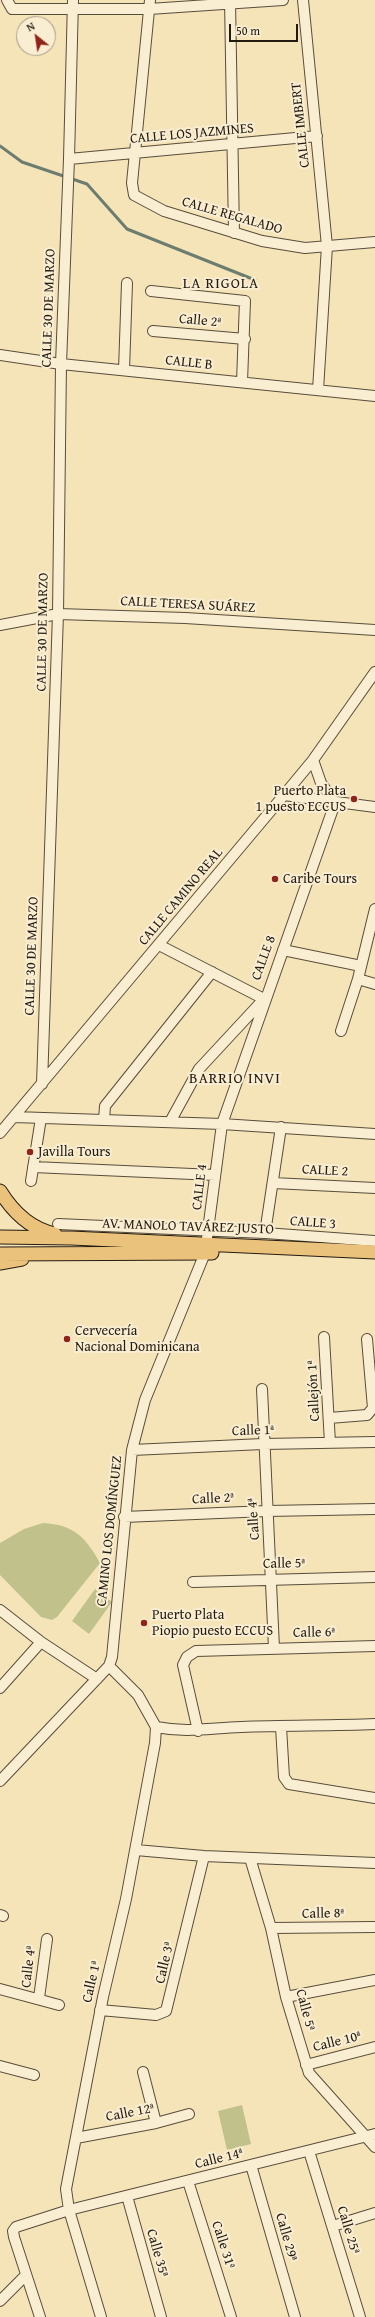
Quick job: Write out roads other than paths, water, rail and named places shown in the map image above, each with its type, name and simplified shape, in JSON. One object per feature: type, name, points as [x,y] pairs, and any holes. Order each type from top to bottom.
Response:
[{"type":"main road","points":[[0,1191],[20,1217],[38,1229],[71,1238]]},
{"type":"main road","name":"AV. MANOLO TAVÁREZ JUSTO","points":[[0,1237],[206,1243],[375,1252]]},
{"type":"main road","name":"AV. MANOLO TAVÁREZ JUSTO","points":[[0,1254],[45,1253],[206,1243],[375,1261]]},
{"type":"main road","points":[[0,1263],[45,1253]]},
{"type":"street","points":[[9,4],[150,4],[284,0]]},
{"type":"street","name":"CALLE IMBERT","points":[[302,0],[327,246],[318,390]]},
{"type":"street","points":[[230,2],[234,145],[234,233]]},
{"type":"street","points":[[69,162],[73,4]]},
{"type":"street","points":[[136,153],[150,4]]},
{"type":"street","name":"CALLE LOS JAZMINES","points":[[69,162],[136,153],[317,136]]},
{"type":"street","name":"CALLE REGALADO","points":[[136,153],[132,183],[134,195],[164,211],[262,241],[305,248],[375,242]]},
{"type":"street","name":"CALLE 30 DE MARZO","points":[[42,1084],[58,614],[61,364],[69,162]]},
{"type":"street","points":[[124,370],[127,283]]},
{"type":"street","points":[[151,291],[245,301],[245,339],[242,382]]},
{"type":"street","name":"Calle 2ª","points":[[153,331],[245,339]]},
{"type":"street","name":"CALLE B","points":[[0,355],[61,364],[375,396]]},
{"type":"street","name":"CALLE TERESA SUÁREZ","points":[[0,625],[58,614],[185,618],[375,630]]},
{"type":"street","name":"CALLE CAMINO REAL","points":[[0,1133],[160,945],[313,760],[375,672]]},
{"type":"street","points":[[313,760],[321,783],[335,803]]},
{"type":"street","points":[[284,795],[335,803],[375,807]]},
{"type":"street","name":"CALLE 8","points":[[222,1124],[264,999],[335,803]]},
{"type":"street","points":[[341,1031],[358,979],[375,909]]},
{"type":"street","points":[[160,945],[264,999],[199,1069],[170,1122]]},
{"type":"street","points":[[283,950],[361,966]]},
{"type":"street","points":[[104,1120],[105,1106],[212,972]]},
{"type":"street","points":[[358,979],[375,984]]},
{"type":"street","points":[[14,1117],[222,1124],[375,1134]]},
{"type":"street","points":[[31,1181],[41,1118]]},
{"type":"street","name":"CALLE 4","points":[[206,1243],[222,1124]]},
{"type":"street","points":[[265,1233],[281,1127]]},
{"type":"street","points":[[33,1167],[215,1175]]},
{"type":"street","name":"CALLE 2","points":[[273,1182],[375,1188]]},
{"type":"street","name":"CALLE 3","points":[[58,1224],[206,1243],[265,1233],[375,1241]]},
{"type":"street","name":"CAMINO LOS DOMÍNGUEZ","points":[[109,1666],[112,1657],[124,1517],[132,1450],[145,1400],[206,1243]]},
{"type":"street","name":"Callejón 1ª","points":[[324,1337],[330,1443]]},
{"type":"street","points":[[329,1418],[367,1415],[373,1408],[367,1339]]},
{"type":"street","name":"Calle 4ª","points":[[262,1389],[263,1444],[272,1578],[274,1648]]},
{"type":"street","name":"Calle 1ª","points":[[132,1450],[263,1444],[375,1442]]},
{"type":"street","name":"Calle 2ª","points":[[124,1517],[267,1511],[375,1509]]},
{"type":"street","name":"Calle 5ª","points":[[193,1582],[272,1578],[375,1577]]},
{"type":"street","points":[[0,1610],[41,1642],[97,1679]]},
{"type":"street","points":[[0,1688],[41,1642]]},
{"type":"street","name":"Calle 6ª","points":[[198,1731],[183,1665],[187,1657],[196,1651],[375,1646]]},
{"type":"street","points":[[0,1781],[109,1666],[138,1695],[156,1727],[177,1731],[198,1731],[241,1727],[375,1724]]},
{"type":"street","name":"Calle 1ª","points":[[101,2317],[69,2210],[66,2190],[100,2010],[136,1850],[155,1743],[156,1727]]},
{"type":"street","points":[[281,1727],[284,1778],[289,1784],[375,1798]]},
{"type":"street","points":[[136,1850],[204,1856],[375,1863]]},
{"type":"street","name":"Calle 3ª","points":[[100,2010],[156,2015],[166,2012],[204,1856]]},
{"type":"street","name":"Calle 5ª","points":[[250,1858],[271,1928],[286,1997],[309,2072],[371,2135],[375,2147]]},
{"type":"street","name":"Calle 8ª","points":[[271,1928],[375,1927]]},
{"type":"street","name":"Calle 4ª","points":[[39,1998],[47,1939]]},
{"type":"street","points":[[286,1997],[375,1980]]},
{"type":"street","points":[[0,1988],[59,2005]]},
{"type":"street","name":"Calle 10ª","points":[[306,2065],[375,2047]]},
{"type":"street","points":[[0,2066],[34,2075]]},
{"type":"street","points":[[143,2072],[156,2124]]},
{"type":"street","name":"Calle 12ª","points":[[76,2138],[156,2124],[189,2114]]},
{"type":"street","name":"Calle 14ª","points":[[26,2275],[13,2231],[16,2227],[69,2210],[371,2135]]},
{"type":"street","name":"Calle 25ª","points":[[309,2150],[360,2317]]},
{"type":"street","name":"Calle 29ª","points":[[251,2165],[295,2317]]},
{"type":"street","name":"Calle 31ª","points":[[188,2181],[231,2317]]},
{"type":"street","name":"Calle 35ª","points":[[127,2196],[161,2317]]},
{"type":"street","points":[[333,2226],[375,2213]]},
{"type":"street","points":[[0,2301],[26,2275],[40,2317]]},
{"type":"waterway","points":[[0,146],[22,162],[87,184],[127,229],[255,280]]},
{"type":"place","name":"Puerto Plata 1 puesto ECCUS","points":[[354,799]]},
{"type":"place","name":"Caribe Tours","points":[[275,879]]},
{"type":"place","name":"Javilla Tours","points":[[30,1152]]},
{"type":"place","name":"Cervecería Nacional Dominicana","points":[[67,1339]]},
{"type":"place","name":"Puerto Plata Piopio puesto ECCUS","points":[[144,1623]]},
{"type":"district","name":"LA RIGOLA","points":[[221,284]]},
{"type":"district","name":"BARRIO INVI","points":[[235,1079]]}]
